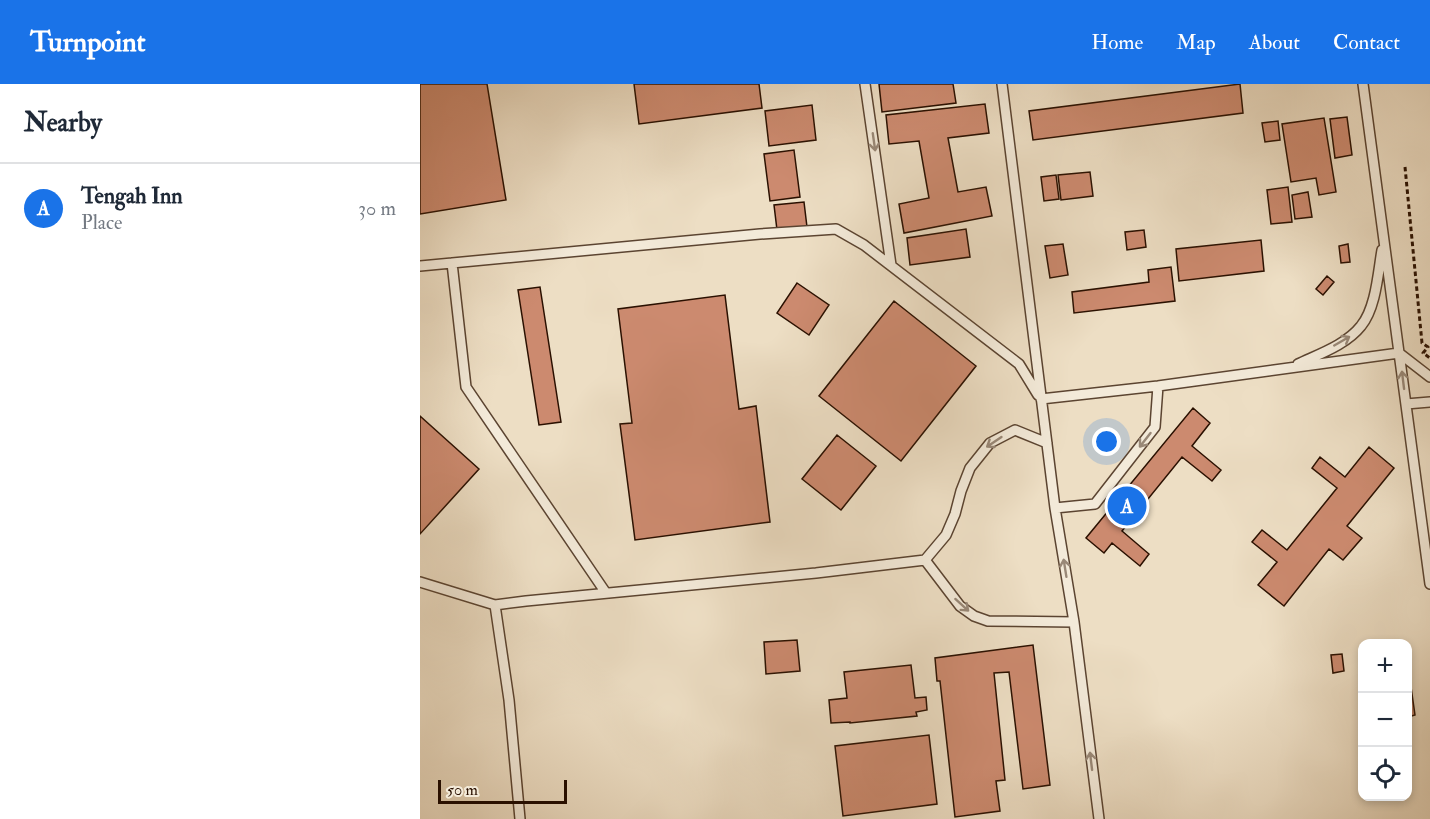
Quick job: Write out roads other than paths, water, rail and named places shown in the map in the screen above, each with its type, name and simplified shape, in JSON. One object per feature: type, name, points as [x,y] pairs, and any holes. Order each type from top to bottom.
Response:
[{"type":"lane","points":[[866,84],[891,266]]},
{"type":"lane","points":[[1002,84],[1055,508],[1074,622],[1099,819]]},
{"type":"lane","points":[[1364,84],[1430,584]]},
{"type":"lane","points":[[420,266],[836,229],[864,245],[1019,363],[1041,399]]},
{"type":"lane","points":[[1290,368],[1350,337],[1362,325],[1371,307],[1384,242]]},
{"type":"lane","points":[[452,263],[466,387],[606,593]]},
{"type":"lane","points":[[1041,399],[1158,386],[1399,353],[1430,377]]},
{"type":"lane","points":[[1055,508],[1095,504],[1155,427],[1158,386]]},
{"type":"lane","points":[[1406,404],[1430,402]]},
{"type":"lane","points":[[420,582],[495,606],[926,560],[946,535],[956,514],[961,491],[970,468],[990,443],[1016,430],[1047,443]]},
{"type":"lane","points":[[926,560],[960,606],[988,621],[1074,622]]},
{"type":"lane","points":[[495,606],[509,700],[520,819]]},
{"type":"place","name":"Tengah Inn","points":[[1127,506]]}]
